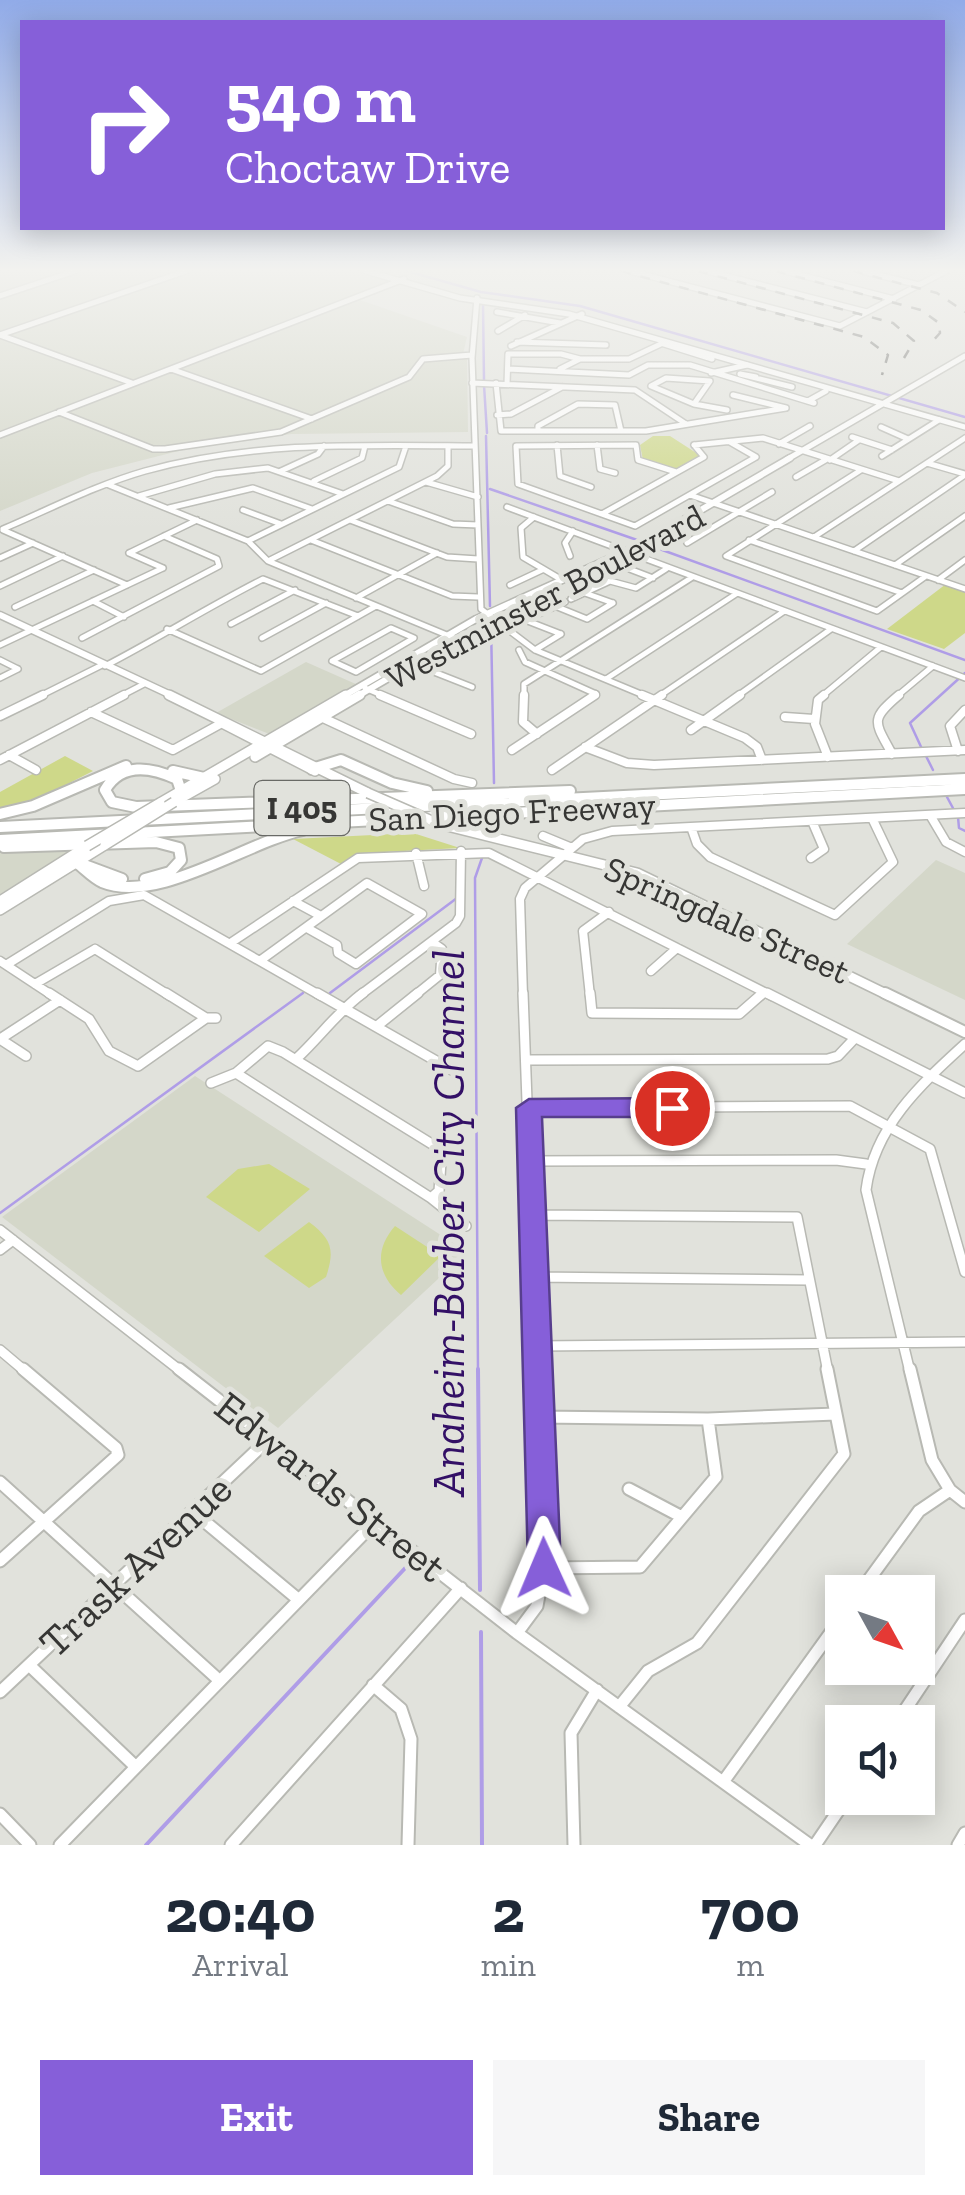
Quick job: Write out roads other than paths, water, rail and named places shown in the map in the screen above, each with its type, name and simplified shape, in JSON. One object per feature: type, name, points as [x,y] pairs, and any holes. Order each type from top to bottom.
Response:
[{"type":"highway","points":[[315,768],[340,760],[413,790],[496,794]]},
{"type":"highway","points":[[0,814],[33,806],[126,766],[146,764],[204,778]]},
{"type":"highway","points":[[181,791],[177,780],[148,768],[118,774],[105,790],[116,804],[136,807],[604,794]]},
{"type":"highway","points":[[0,834],[965,782]]},
{"type":"highway","name":"San Diego Freeway","points":[[0,834],[604,794],[965,782]]},
{"type":"highway","name":"San Diego Freeway","points":[[0,834],[366,819],[965,782]]},
{"type":"highway","points":[[72,861],[116,885],[154,886],[258,839],[366,819]]},
{"type":"highway","points":[[0,834],[156,842],[176,846],[182,857],[170,872],[140,880],[116,878],[91,865],[72,861]]},
{"type":"main road","points":[[724,357],[965,426]]},
{"type":"main road","points":[[727,357],[749,364]]},
{"type":"main road","name":"Westminster Boulevard","points":[[490,615],[627,553],[963,357]]},
{"type":"main road","points":[[887,402],[965,426]]},
{"type":"main road","name":"Westminster Boulevard","points":[[0,901],[105,844],[490,615],[627,553]]},
{"type":"main road","name":"Springdale Street","points":[[0,615],[439,824],[569,851],[637,873],[965,1032]]},
{"type":"main road","name":"Westminster Boulevard","points":[[0,910],[88,846],[204,778],[270,746]]},
{"type":"street","points":[[63,357],[133,383]]},
{"type":"street","points":[[0,434],[200,357]]},
{"type":"street","points":[[59,412],[152,449],[280,432],[409,377],[423,359],[446,357]]},
{"type":"street","points":[[472,357],[478,597],[490,615],[536,650],[752,742],[762,760]]},
{"type":"street","points":[[507,384],[508,357]]},
{"type":"street","points":[[573,357],[631,357]]},
{"type":"street","points":[[697,366],[709,357]]},
{"type":"street","points":[[560,369],[580,359]]},
{"type":"street","points":[[711,374],[749,364]]},
{"type":"street","points":[[722,377],[749,364]]},
{"type":"street","points":[[508,369],[629,375],[648,365],[697,366],[711,374],[811,402],[826,391]]},
{"type":"street","points":[[172,368],[312,419]]},
{"type":"street","points":[[756,376],[795,385],[781,393]]},
{"type":"street","points":[[694,405],[696,395],[710,381],[666,378],[651,386],[676,401],[694,405],[727,410]]},
{"type":"street","points":[[717,422],[743,383]]},
{"type":"street","points":[[472,384],[635,390],[686,424]]},
{"type":"street","points":[[496,384],[499,430],[620,430],[717,422],[786,408],[733,395]]},
{"type":"street","points":[[497,415],[511,414],[562,387]]},
{"type":"street","points":[[538,431],[538,426],[578,404],[615,405],[620,430]]},
{"type":"street","points":[[882,456],[939,420]]},
{"type":"street","points":[[918,424],[928,427]]},
{"type":"street","points":[[780,444],[810,426]]},
{"type":"street","points":[[882,427],[908,439]]},
{"type":"street","points":[[602,514],[704,457],[694,445],[761,437],[898,482]]},
{"type":"street","points":[[796,477],[855,438],[892,450]]},
{"type":"street","points":[[813,537],[965,438]]},
{"type":"street","points":[[676,472],[638,460],[636,445],[516,446],[518,484],[635,526],[756,457],[730,442]]},
{"type":"street","points":[[557,445],[560,476],[591,487]]},
{"type":"street","points":[[596,445],[600,468],[615,473]]},
{"type":"street","points":[[127,585],[3,529],[108,484],[193,460],[324,446],[474,446]]},
{"type":"street","points":[[282,470],[318,454],[324,446]]},
{"type":"street","points":[[313,482],[362,458],[365,446]]},
{"type":"street","points":[[248,541],[402,465],[406,446]]},
{"type":"street","points":[[268,561],[445,470],[448,446]]},
{"type":"street","points":[[927,463],[965,475]]},
{"type":"street","points":[[139,496],[252,468],[282,470],[343,494]]},
{"type":"street","points":[[861,470],[726,556],[877,611],[926,576]]},
{"type":"street","points":[[854,551],[965,475]]},
{"type":"street","points":[[426,482],[478,497]]},
{"type":"street","points":[[108,484],[248,541],[268,561],[451,637]]},
{"type":"street","points":[[168,508],[252,488],[312,509]]},
{"type":"street","points":[[688,543],[772,492]]},
{"type":"street","points":[[690,495],[965,589]]},
{"type":"street","points":[[388,501],[453,524],[478,525]]},
{"type":"street","points":[[507,507],[965,678]]},
{"type":"street","points":[[243,510],[281,524]]},
{"type":"street","points":[[895,565],[965,516]]},
{"type":"street","points":[[534,517],[521,528],[523,558],[562,580]]},
{"type":"street","points":[[0,646],[163,568],[129,553],[197,520]]},
{"type":"street","points":[[350,520],[437,554],[478,560]]},
{"type":"street","points":[[570,556],[565,543],[573,531]]},
{"type":"street","points":[[82,638],[219,566],[216,559],[164,536]]},
{"type":"street","points":[[310,540],[452,596],[478,597]]},
{"type":"street","points":[[749,540],[902,593]]},
{"type":"street","points":[[0,558],[33,544]]},
{"type":"street","points":[[356,598],[437,554]]},
{"type":"street","points":[[0,586],[63,556]]},
{"type":"street","points":[[938,580],[964,562]]},
{"type":"street","points":[[619,565],[653,578]]},
{"type":"street","points":[[536,650],[560,634],[525,620],[613,580],[636,588],[667,569]]},
{"type":"street","points":[[16,607],[94,570]]},
{"type":"street","points":[[510,585],[542,570]]},
{"type":"street","points":[[0,716],[159,638],[167,629],[264,578],[358,616]]},
{"type":"street","points":[[537,734],[525,728],[522,689],[545,670],[692,578]]},
{"type":"street","points":[[231,624],[295,590]]},
{"type":"street","points":[[555,606],[587,619],[612,604],[585,592]]},
{"type":"street","points":[[606,680],[736,594]]},
{"type":"street","points":[[92,602],[124,617]]},
{"type":"street","points":[[262,638],[326,603]]},
{"type":"street","points":[[167,629],[260,671],[376,606]]},
{"type":"street","points":[[552,770],[784,612]]},
{"type":"street","points":[[391,628],[414,638],[356,672],[332,661],[407,618]]},
{"type":"street","points":[[691,730],[831,629]]},
{"type":"street","points":[[828,757],[814,719],[824,692],[880,647]]},
{"type":"street","points":[[512,750],[596,694],[525,662],[519,650]]},
{"type":"street","points":[[0,660],[18,670],[0,678]]},
{"type":"street","points":[[409,662],[472,686]]},
{"type":"street","points":[[892,754],[876,723],[878,712],[933,666]]},
{"type":"street","points":[[0,760],[144,684]]},
{"type":"street","points":[[365,688],[471,734]]},
{"type":"street","points":[[563,704],[574,709]]},
{"type":"street","points":[[586,747],[640,764],[962,751],[950,726],[965,710]]},
{"type":"street","points":[[91,712],[173,750],[223,723]]},
{"type":"street","points":[[318,716],[454,780],[472,783]]},
{"type":"street","points":[[785,717],[814,719]]},
{"type":"street","points":[[9,755],[36,770]]},
{"type":"street","points":[[517,1632],[538,1606],[544,1568],[520,899],[537,877],[583,840],[612,832],[965,814]]},
{"type":"street","points":[[930,815],[946,842],[965,852]]},
{"type":"street","points":[[691,827],[697,844],[710,857],[835,914],[894,862],[872,818]]},
{"type":"street","points":[[811,858],[824,849],[812,821]]},
{"type":"street","points":[[753,824],[758,838]]},
{"type":"street","points":[[542,836],[569,851]]},
{"type":"street","points":[[296,1059],[345,1008],[460,916],[461,851]]},
{"type":"street","points":[[232,942],[358,858],[461,851],[489,853],[965,1093]]},
{"type":"street","points":[[416,853],[424,886]]},
{"type":"street","points":[[261,960],[366,883],[422,914],[356,964],[338,954],[336,945],[307,928]]},
{"type":"street","points":[[35,984],[95,946],[211,1018],[148,1064],[138,1070],[114,1055],[98,1027],[3,963],[110,900],[129,896],[156,898],[345,1008],[381,1023],[452,1070]]},
{"type":"street","points":[[293,900],[319,915]]},
{"type":"street","points":[[609,912],[583,931],[592,1013],[739,1014],[764,992]]},
{"type":"street","points":[[381,1023],[440,975],[442,948],[432,942]]},
{"type":"street","points":[[651,970],[676,948]]},
{"type":"street","points":[[26,1056],[0,1039],[60,1000]]},
{"type":"street","points":[[528,1060],[828,1059],[838,1056],[856,1038]]},
{"type":"street","points":[[965,1044],[888,1127],[866,1164],[866,1190],[932,1460],[950,1490],[965,1502]]},
{"type":"street","points":[[211,1083],[236,1073],[268,1046],[296,1059],[435,1146],[441,1156],[441,1174],[439,1191],[431,1198]]},
{"type":"street","points":[[236,1073],[431,1198],[466,1226]]},
{"type":"street","points":[[529,1108],[850,1106],[930,1149],[965,1272]]},
{"type":"street","points":[[529,1161],[836,1160],[866,1164]]},
{"type":"street","points":[[532,1215],[797,1218],[844,1454],[697,1643],[648,1671],[619,1707]]},
{"type":"street","name":"Edwards Street","points":[[0,1230],[517,1632],[812,1845]]},
{"type":"street","points":[[0,1250],[13,1240]]},
{"type":"street","points":[[535,1278],[810,1280]]},
{"type":"street","points":[[536,1346],[965,1342]]},
{"type":"street","points":[[0,1350],[116,1448],[118,1455],[0,1561]]},
{"type":"street","points":[[540,1417],[708,1419],[835,1414]]},
{"type":"street","points":[[544,1568],[640,1567],[716,1476],[708,1419]]},
{"type":"street","name":"Trask Avenue","points":[[0,1692],[270,1438]]},
{"type":"street","points":[[0,1482],[220,1682]]},
{"type":"street","points":[[629,1489],[682,1517]]},
{"type":"street","points":[[872,1575],[919,1511],[950,1490]]},
{"type":"street","points":[[192,1512],[299,1600]]},
{"type":"street","points":[[60,1845],[376,1521]]},
{"type":"street","points":[[231,1845],[460,1588]]},
{"type":"street","points":[[908,1705],[965,1620]]},
{"type":"street","points":[[723,1782],[825,1641]]},
{"type":"street","points":[[29,1665],[136,1767]]},
{"type":"street","points":[[374,1685],[402,1709],[410,1739],[408,1845]]},
{"type":"street","points":[[574,1845],[570,1734],[597,1690]]},
{"type":"street","points":[[0,1814],[30,1845]]},
{"type":"street","points":[[812,1845],[834,1815]]},
{"type":"street","points":[[958,1845],[965,1833]]},
{"type":"waterway","name":"Anaheim-Barber City Channel","points":[[484,357],[484,380]]},
{"type":"waterway","points":[[757,357],[965,417]]},
{"type":"waterway","name":"Anaheim-Barber City Channel","points":[[484,385],[487,433]]},
{"type":"waterway","name":"Anaheim-Barber City Channel","points":[[486,436],[490,606]]},
{"type":"waterway","points":[[490,489],[640,541]]},
{"type":"waterway","points":[[654,547],[965,660]]},
{"type":"waterway","name":"Anaheim-Barber City Channel","points":[[491,624],[494,783]]},
{"type":"waterway","points":[[922,749],[910,723],[965,673]]},
{"type":"waterway","points":[[926,756],[933,770]]},
{"type":"waterway","points":[[947,797],[954,810]]},
{"type":"waterway","points":[[958,817],[959,828],[965,831]]},
{"type":"waterway","points":[[494,828],[495,824]]},
{"type":"waterway","name":"Anaheim-Barber City Channel","points":[[478,1372],[475,878],[482,858]]},
{"type":"waterway","points":[[330,993],[457,898]]},
{"type":"waterway","points":[[0,1213],[303,993]]},
{"type":"waterway","name":"Anaheim-Barber City Channel","points":[[478,1369],[480,1590]]},
{"type":"waterway","points":[[146,1845],[409,1564]]},
{"type":"waterway","name":"Anaheim-Barber City Channel","points":[[481,1632],[482,1845]]},
{"type":"railway","points":[[882,375],[887,357]]}]
